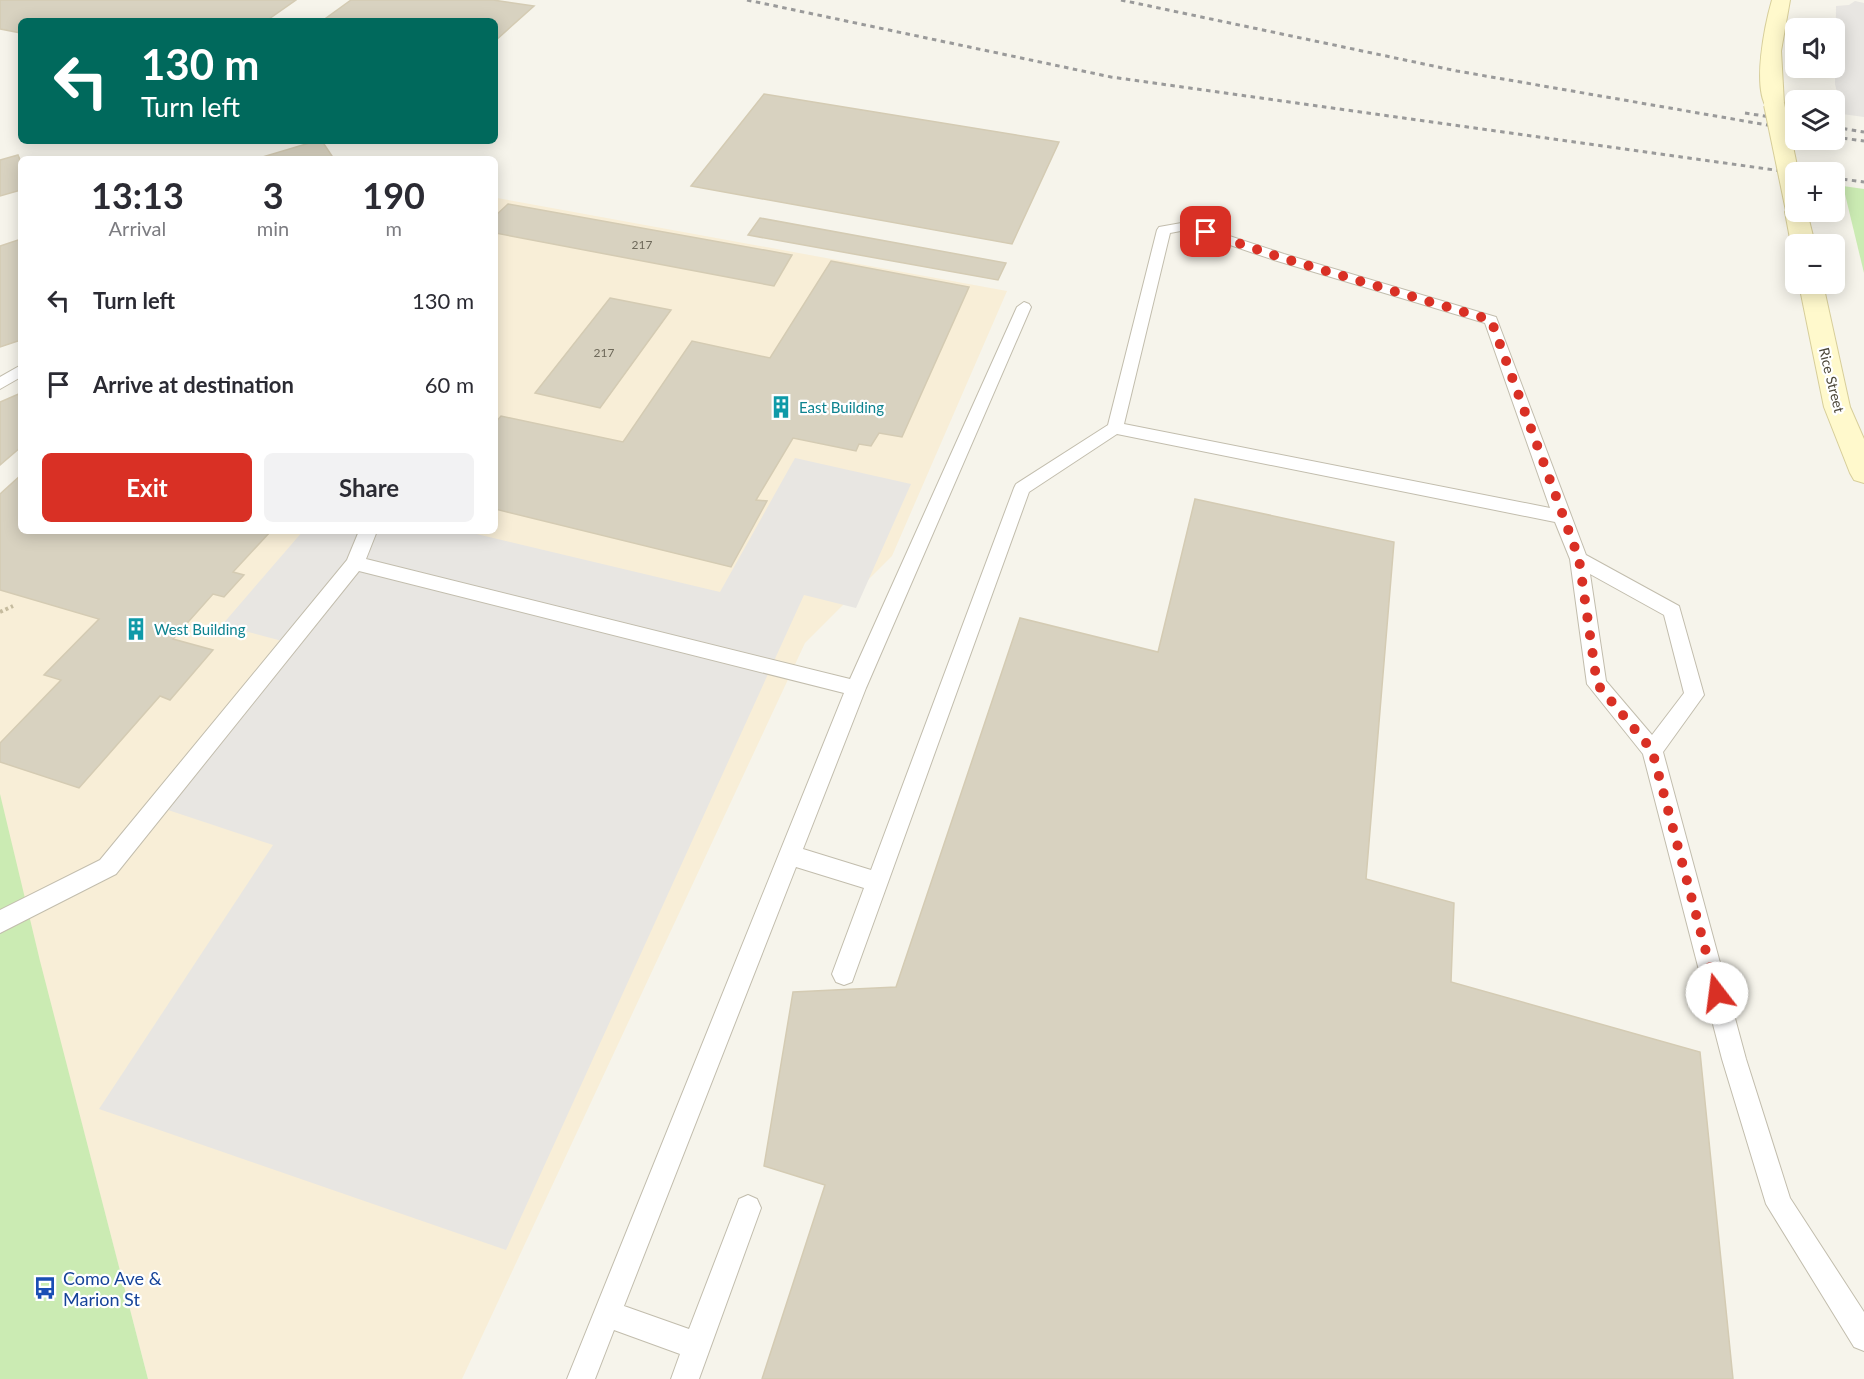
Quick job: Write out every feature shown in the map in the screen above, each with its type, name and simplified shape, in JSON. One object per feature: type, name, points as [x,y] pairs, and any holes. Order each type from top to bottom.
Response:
[{"type":"main road","points":[[1781,0],[1770,39],[1770,81],[1786,162]]},
{"type":"main road","name":"Rice Street","points":[[1813,294],[1837,407],[1864,473]]},
{"type":"lane","points":[[844,974],[1022,488],[1115,428],[1164,230],[1187,226],[1279,257],[1491,320],[1579,559],[1597,684],[1652,750],[1734,1059],[1779,1204],[1864,1336]]},
{"type":"lane","points":[[581,1379],[856,688],[1024,307]]},
{"type":"lane","points":[[0,384],[18,372]]},
{"type":"lane","points":[[1115,428],[1562,517]]},
{"type":"lane","points":[[0,922],[108,867],[355,563],[367,534]]},
{"type":"lane","points":[[1579,559],[1672,611],[1694,695],[1652,750]]},
{"type":"lane","points":[[355,563],[856,688]]},
{"type":"lane","points":[[791,855],[878,882]]},
{"type":"lane","points":[[685,1379],[748,1208]]},
{"type":"lane","points":[[607,1314],[697,1346]]},
{"type":"path","points":[[0,612],[13,606]]},
{"type":"shaded area","points":[[1855,1],[1864,3],[1864,117],[1845,114],[1845,90],[1836,90],[1835,84],[1835,78],[1845,78],[1845,18],[1836,18],[1836,6],[1849,5]]},
{"type":"shaded area","points":[[498,198],[1007,291],[892,556],[805,643],[462,1379],[148,1379],[0,810],[0,494],[18,478],[18,534],[498,534]]},
{"type":"shaded area","points":[[795,458],[911,484],[856,608],[804,595],[506,1250],[99,1109],[273,845],[150,804],[282,641],[222,625],[300,534],[477,534],[720,592]]},
{"type":"green space","points":[[1845,186],[1864,189],[1864,273],[1845,194]]},
{"type":"green space","points":[[0,794],[40,961],[148,1379],[0,1379]]},
{"type":"building","points":[[0,0],[296,0],[270,18],[18,18],[18,32],[0,29]]},
{"type":"building","points":[[351,0],[493,0],[534,6],[498,38],[498,18],[326,18]]},
{"type":"building","points":[[764,94],[1059,142],[1012,244],[691,186]]},
{"type":"building","points":[[306,144],[324,144],[332,156],[266,156]]},
{"type":"building","points":[[18,156],[18,191],[0,196],[0,160]]},
{"type":"building","points":[[508,204],[792,255],[774,286],[498,234],[498,213]]},
{"type":"building","points":[[760,218],[1006,263],[998,280],[748,235]]},
{"type":"building","points":[[18,240],[18,341],[0,347],[0,246]]},
{"type":"building","name":"East Building","points":[[831,261],[969,287],[902,437],[879,433],[871,446],[859,444],[856,451],[793,438],[756,500],[767,501],[731,567],[498,510],[498,420],[501,416],[623,442],[692,341],[770,358]]},
{"type":"building","points":[[610,298],[671,310],[600,408],[535,393]]},
{"type":"building","points":[[18,394],[18,450],[0,465],[0,402]]},
{"type":"building","name":"West Building","points":[[18,478],[18,534],[268,534],[233,572],[244,575],[224,597],[213,594],[173,639],[213,650],[170,700],[160,696],[79,788],[0,762],[0,743],[61,680],[44,675],[99,619],[0,590],[0,494]]},
{"type":"building","points":[[1195,499],[1394,542],[1366,879],[1454,903],[1451,982],[1700,1052],[1733,1379],[762,1379],[825,1185],[764,1166],[793,992],[896,987],[1020,618],[1158,652]]},
{"type":"railway","points":[[747,0],[1111,77],[1785,171]]},
{"type":"railway","points":[[1121,0],[1457,71],[1785,128]]},
{"type":"railway","points":[[1745,113],[1785,119]]},
{"type":"railway","points":[[1845,129],[1864,132]]},
{"type":"railway","points":[[1845,138],[1864,141]]},
{"type":"railway","points":[[1845,179],[1864,182]]},
{"type":"place","name":"East Building","points":[[781,407]]},
{"type":"place","name":"West Building","points":[[136,629]]},
{"type":"place","name":"Como Ave & Marion St","points":[[45,1288]]},
{"type":"route","points":[[1206,232],[1279,257],[1491,320],[1579,559],[1597,684],[1652,750],[1717,993]]}]
